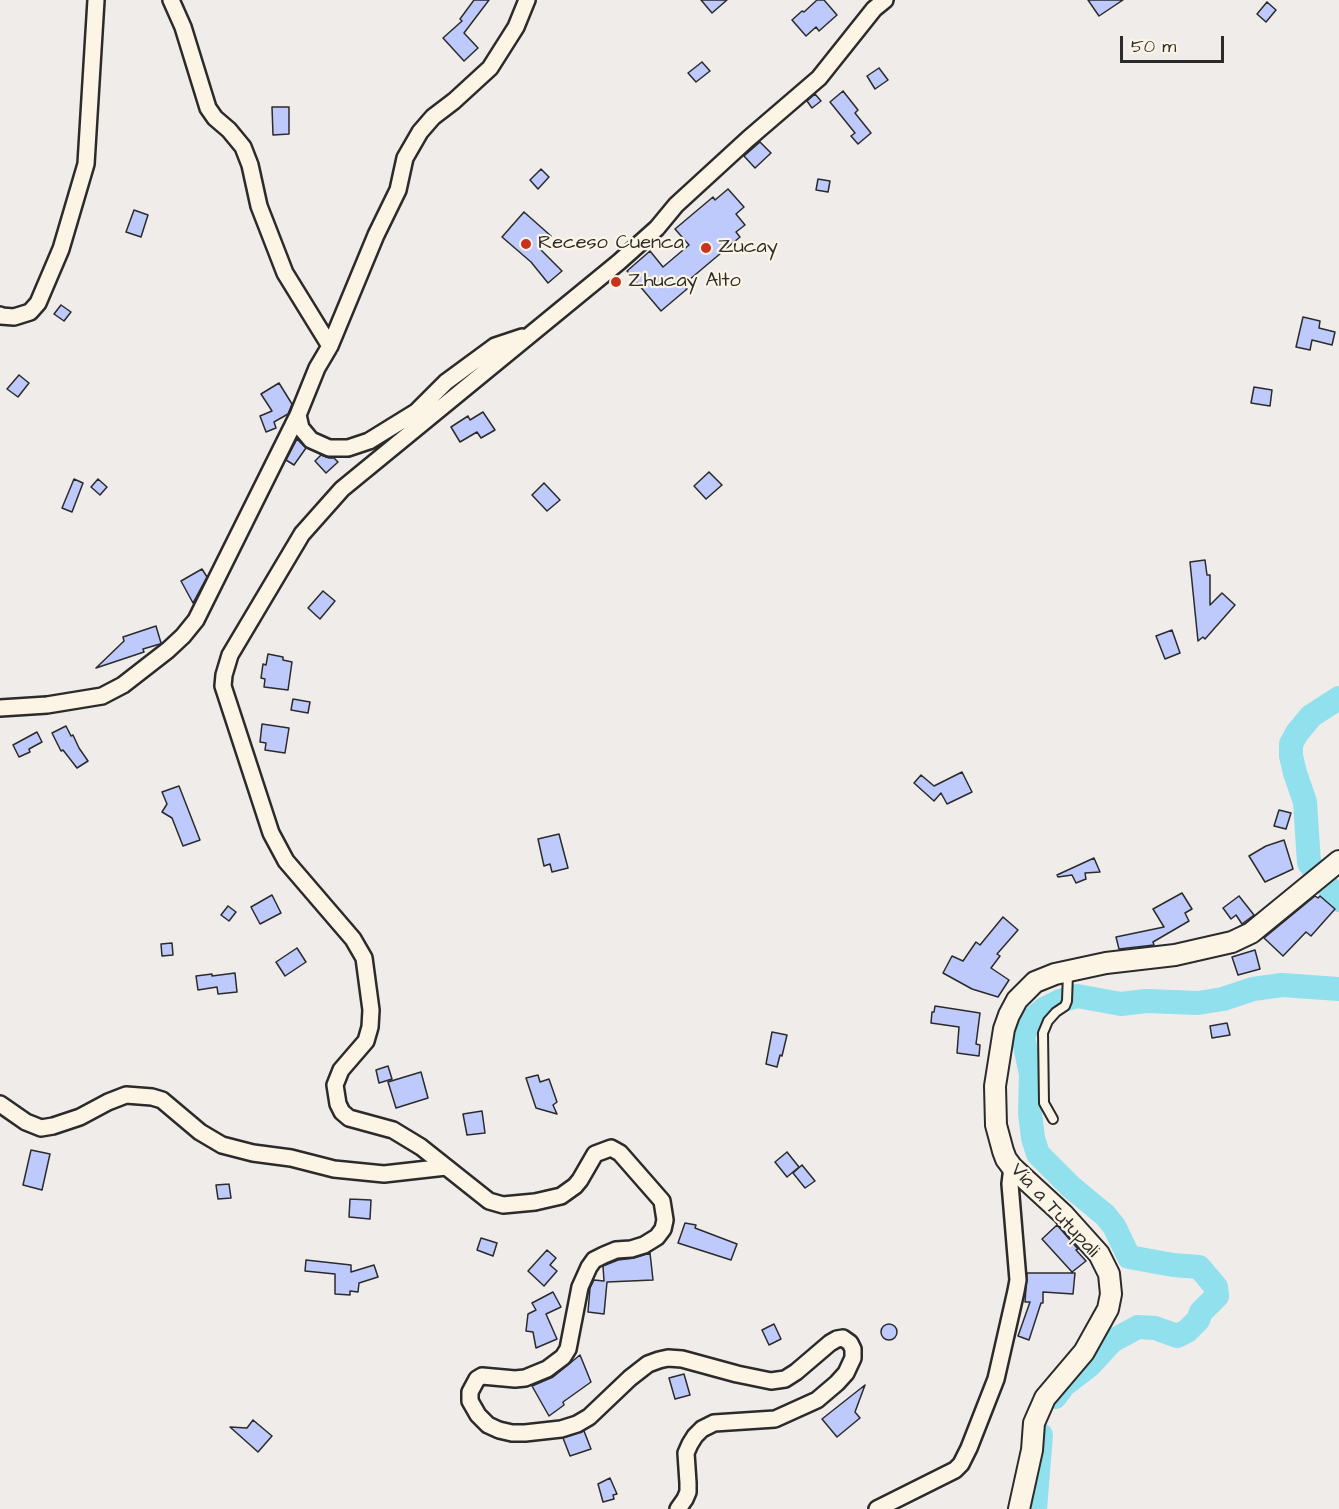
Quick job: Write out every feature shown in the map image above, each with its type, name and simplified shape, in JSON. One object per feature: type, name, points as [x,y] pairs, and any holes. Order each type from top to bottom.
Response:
[{"type":"street","points":[[0,315],[14,316],[30,312],[39,303],[61,249],[86,164],[96,0]]},
{"type":"street","points":[[171,0],[183,27],[208,108],[243,147],[250,165],[259,206],[285,273],[330,346]]},
{"type":"street","points":[[0,708],[47,705],[102,696],[123,685],[168,650],[196,620],[330,346],[376,235],[398,190],[405,158],[420,132],[433,117],[490,68],[516,27],[527,0]]},
{"type":"street","points":[[678,1509],[688,1492],[686,1453],[702,1429],[714,1423],[775,1419],[817,1400],[846,1373],[853,1358],[850,1343],[843,1338],[837,1339],[785,1379],[771,1381],[682,1359],[659,1360],[648,1364],[630,1378],[589,1417],[561,1429],[525,1433],[499,1430],[488,1425],[478,1415],[470,1401],[470,1392],[477,1379],[482,1376],[525,1378],[547,1369],[563,1357],[568,1349],[580,1287],[589,1267],[594,1260],[604,1255],[616,1250],[644,1245],[657,1237],[663,1229],[665,1220],[662,1202],[620,1153],[611,1148],[595,1154],[580,1180],[561,1196],[503,1205],[489,1201],[421,1147],[393,1130],[348,1118],[342,1112],[338,1104],[335,1085],[338,1075],[366,1041],[370,1027],[371,1010],[364,958],[354,939],[286,861],[271,833],[224,686],[225,675],[230,655],[302,534],[342,489],[619,262],[657,228],[676,205],[819,78],[874,9],[885,0]]},
{"type":"street","points":[[298,415],[301,428],[311,440],[329,448],[348,448],[369,441],[416,412],[446,382],[495,346],[533,333]]},
{"type":"street","name":"Vía a Tutupali","points":[[1019,1509],[1032,1450],[1034,1423],[1045,1398],[1090,1342],[1108,1309],[1111,1294],[1109,1274],[1099,1254],[1063,1214],[1012,1167],[1003,1151],[996,1125],[995,1086],[1004,1029],[1009,1015],[1017,1000],[1035,982],[1055,974],[1068,974],[1106,963],[1175,955],[1232,942],[1251,933],[1333,866]]},
{"type":"street","points":[[0,1104],[26,1122],[41,1128],[80,1117],[126,1095],[152,1097],[162,1100],[200,1132],[222,1145],[253,1153],[291,1158],[334,1169],[384,1174],[446,1167]]},
{"type":"street","points":[[877,1509],[955,1470],[961,1464],[969,1448],[996,1379],[1018,1280],[1010,1184],[1012,1167]]},
{"type":"lane","points":[[1053,1119],[1044,1103],[1043,1033],[1048,1021],[1065,1006],[1068,974]]},
{"type":"building","points":[[474,0],[489,0],[464,33],[478,48],[464,61],[443,38],[462,21],[460,19]]},
{"type":"building","points":[[701,0],[727,0],[712,13]]},
{"type":"building","points":[[817,0],[824,0],[837,15],[819,31],[816,27],[806,36],[792,20]]},
{"type":"building","points":[[1088,0],[1123,0],[1099,16]]},
{"type":"building","points":[[1267,2],[1276,10],[1266,22],[1257,14]]},
{"type":"building","points":[[702,62],[710,71],[696,82],[688,73]]},
{"type":"building","points":[[879,68],[888,80],[875,89],[867,76]]},
{"type":"building","points":[[843,91],[858,110],[855,113],[871,133],[858,144],[851,136],[855,133],[830,102]]},
{"type":"building","points":[[815,94],[821,101],[812,108],[807,101]]},
{"type":"building","points":[[272,107],[289,107],[289,134],[273,135]]},
{"type":"building","points":[[760,142],[771,153],[755,168],[744,156]]},
{"type":"building","points":[[541,169],[549,177],[538,189],[530,180]]},
{"type":"building","points":[[818,179],[830,181],[828,192],[816,190]]},
{"type":"building","name":"Zucay","points":[[728,189],[744,207],[736,214],[745,225],[736,232],[740,237],[683,285],[687,289],[661,311],[627,271],[650,251],[663,267],[689,245],[675,229],[713,197],[715,200]]},
{"type":"building","points":[[134,210],[148,215],[141,237],[126,232]]},
{"type":"building","name":"Receso Cuenca","points":[[524,212],[551,236],[540,249],[562,271],[548,283],[531,262],[502,237]]},
{"type":"building","points":[[61,305],[71,312],[64,321],[54,314]]},
{"type":"building","points":[[1303,317],[1320,321],[1319,328],[1335,332],[1332,345],[1312,340],[1310,350],[1296,347]]},
{"type":"building","points":[[19,375],[29,383],[18,397],[7,389]]},
{"type":"building","points":[[279,383],[292,404],[288,414],[274,422],[276,428],[266,432],[260,416],[272,411],[261,394]]},
{"type":"building","points":[[1254,387],[1272,390],[1270,406],[1251,403]]},
{"type":"building","points":[[483,412],[495,430],[481,438],[477,432],[460,442],[451,427],[468,416],[470,420]]},
{"type":"building","points":[[297,439],[306,448],[294,465],[286,460]]},
{"type":"building","points":[[321,455],[334,458],[338,462],[326,473],[315,461]]},
{"type":"building","points":[[709,472],[722,485],[706,499],[694,486]]},
{"type":"building","points":[[74,479],[83,483],[72,512],[62,508]]},
{"type":"building","points":[[98,479],[107,487],[100,495],[91,487]]},
{"type":"building","points":[[544,483],[560,500],[547,511],[532,495]]},
{"type":"building","points":[[1205,560],[1207,575],[1210,575],[1210,605],[1222,593],[1235,605],[1205,639],[1203,637],[1198,641],[1190,562]]},
{"type":"building","points":[[202,569],[207,577],[193,603],[181,581]]},
{"type":"building","points":[[323,591],[335,601],[320,619],[308,608]]},
{"type":"building","points":[[156,626],[160,644],[143,649],[144,652],[96,668],[124,641],[123,637]]},
{"type":"building","points":[[1172,630],[1180,653],[1165,659],[1156,636]]},
{"type":"building","points":[[268,654],[283,657],[283,660],[292,662],[288,690],[264,687],[265,679],[261,678],[263,664],[266,665]]},
{"type":"building","points":[[293,699],[310,702],[308,713],[291,710]]},
{"type":"building","points":[[262,724],[289,728],[285,753],[265,750],[266,743],[260,742]]},
{"type":"building","points":[[66,726],[88,761],[77,768],[63,750],[61,751],[52,733]]},
{"type":"building","points":[[37,732],[42,742],[29,749],[30,752],[19,757],[13,745]]},
{"type":"building","points":[[962,772],[972,792],[947,804],[941,793],[934,801],[914,783],[921,775],[934,786]]},
{"type":"building","points":[[179,786],[200,840],[183,846],[172,818],[162,812],[167,804],[162,792]]},
{"type":"building","points":[[1279,810],[1291,813],[1286,829],[1274,826]]},
{"type":"building","points":[[559,834],[568,868],[552,872],[550,864],[544,866],[538,839]]},
{"type":"building","points":[[1284,840],[1293,869],[1265,882],[1249,856],[1266,846]]},
{"type":"building","points":[[1094,858],[1100,872],[1085,873],[1086,879],[1076,883],[1072,875],[1058,877],[1057,875]]},
{"type":"building","points":[[1182,893],[1192,909],[1185,913],[1189,921],[1153,942],[1154,945],[1119,949],[1116,937],[1164,927],[1153,909]]},
{"type":"building","points":[[272,895],[281,913],[260,924],[251,907]]},
{"type":"building","points":[[1239,896],[1254,915],[1242,924],[1236,915],[1231,919],[1223,908]]},
{"type":"building","points":[[1315,896],[1318,898],[1320,896],[1335,909],[1311,936],[1306,932],[1283,956],[1264,938]]},
{"type":"building","points":[[228,906],[236,912],[229,921],[221,915]]},
{"type":"building","points":[[1003,917],[1018,930],[997,954],[1000,956],[991,968],[1009,980],[998,997],[972,989],[943,973],[952,956],[963,961],[976,942],[980,945]]},
{"type":"building","points":[[172,943],[173,955],[162,956],[161,944]]},
{"type":"building","points":[[297,948],[306,962],[285,976],[276,962]]},
{"type":"building","points":[[1255,950],[1260,969],[1238,975],[1232,957]]},
{"type":"building","points":[[235,973],[237,992],[218,994],[217,987],[198,990],[196,976]]},
{"type":"building","points":[[935,1006],[980,1013],[976,1044],[980,1045],[979,1056],[957,1053],[959,1027],[931,1023]]},
{"type":"building","points":[[1227,1023],[1230,1035],[1212,1038],[1210,1026]]},
{"type":"building","points":[[772,1032],[787,1035],[777,1067],[766,1064]]},
{"type":"building","points":[[388,1066],[392,1079],[379,1083],[376,1070]]},
{"type":"building","points":[[421,1072],[428,1098],[396,1108],[388,1082]]},
{"type":"building","points":[[538,1075],[540,1082],[549,1079],[557,1102],[553,1105],[557,1114],[536,1108],[526,1078]]},
{"type":"building","points":[[482,1111],[485,1133],[467,1135],[463,1114]]},
{"type":"building","points":[[31,1150],[50,1154],[42,1190],[23,1185]]},
{"type":"building","points":[[787,1152],[799,1167],[787,1177],[775,1162]]},
{"type":"building","points":[[802,1165],[815,1181],[805,1188],[793,1173]]},
{"type":"building","points":[[229,1184],[231,1198],[218,1199],[216,1185]]},
{"type":"building","points":[[350,1199],[371,1200],[370,1219],[349,1217]]},
{"type":"building","points":[[685,1223],[696,1225],[695,1228],[737,1244],[731,1260],[678,1243]]},
{"type":"building","points":[[1057,1225],[1086,1261],[1072,1272],[1042,1239]]},
{"type":"building","points":[[481,1238],[497,1243],[493,1256],[477,1250]]},
{"type":"building","points":[[547,1250],[556,1258],[550,1265],[557,1271],[544,1286],[528,1271]]},
{"type":"building","points":[[650,1253],[653,1280],[607,1282],[604,1314],[588,1312],[590,1288],[594,1280],[604,1281],[603,1266]]},
{"type":"building","points":[[306,1260],[351,1265],[351,1272],[374,1265],[378,1277],[359,1283],[358,1292],[350,1291],[350,1295],[335,1294],[335,1274],[305,1271]]},
{"type":"building","points":[[1027,1273],[1075,1273],[1073,1294],[1043,1292],[1043,1303],[1041,1303],[1029,1340],[1018,1336],[1030,1302],[1025,1302]]},
{"type":"building","points":[[553,1292],[561,1307],[546,1314],[557,1339],[536,1348],[533,1332],[526,1331],[528,1314],[536,1310],[532,1303]]},
{"type":"building","points":[[774,1324],[781,1339],[769,1345],[762,1330]]},
{"type":"building","points":[[889,1324],[895,1326],[897,1332],[895,1338],[889,1340],[883,1338],[881,1332],[883,1326]]},
{"type":"building","points":[[580,1355],[591,1382],[563,1402],[564,1405],[549,1416],[532,1386],[553,1377]]},
{"type":"building","points":[[684,1374],[690,1395],[675,1399],[669,1378]]},
{"type":"building","points":[[865,1385],[855,1412],[860,1418],[837,1437],[822,1419]]},
{"type":"building","points":[[253,1420],[272,1436],[258,1452],[230,1427],[247,1428]]},
{"type":"building","points":[[584,1431],[591,1449],[570,1456],[563,1438]]},
{"type":"building","points":[[610,1478],[617,1494],[613,1495],[614,1499],[603,1502],[598,1484]]},
{"type":"waterway","points":[[1339,698],[1311,716],[1291,744],[1295,773],[1305,802],[1309,863],[1339,900]]},
{"type":"waterway","points":[[1055,1397],[1064,1385],[1090,1365],[1112,1341],[1138,1327],[1155,1328],[1177,1336],[1187,1331],[1217,1296],[1216,1287],[1199,1267],[1129,1257],[1114,1226],[1105,1215],[1071,1187],[1038,1154],[1033,1138],[1030,1113],[1031,1074],[1023,1037],[1030,1021],[1044,1009],[1077,996],[1121,1004],[1146,1001],[1198,1003],[1223,999],[1253,989],[1282,985],[1339,989]]},
{"type":"waterway","points":[[1035,1509],[1041,1435]]},
{"type":"place","name":"Receso Cuenca","points":[[526,244]]},
{"type":"place","name":"Zucay","points":[[706,248]]},
{"type":"place","name":"Zhucay Alto","points":[[616,282]]}]
